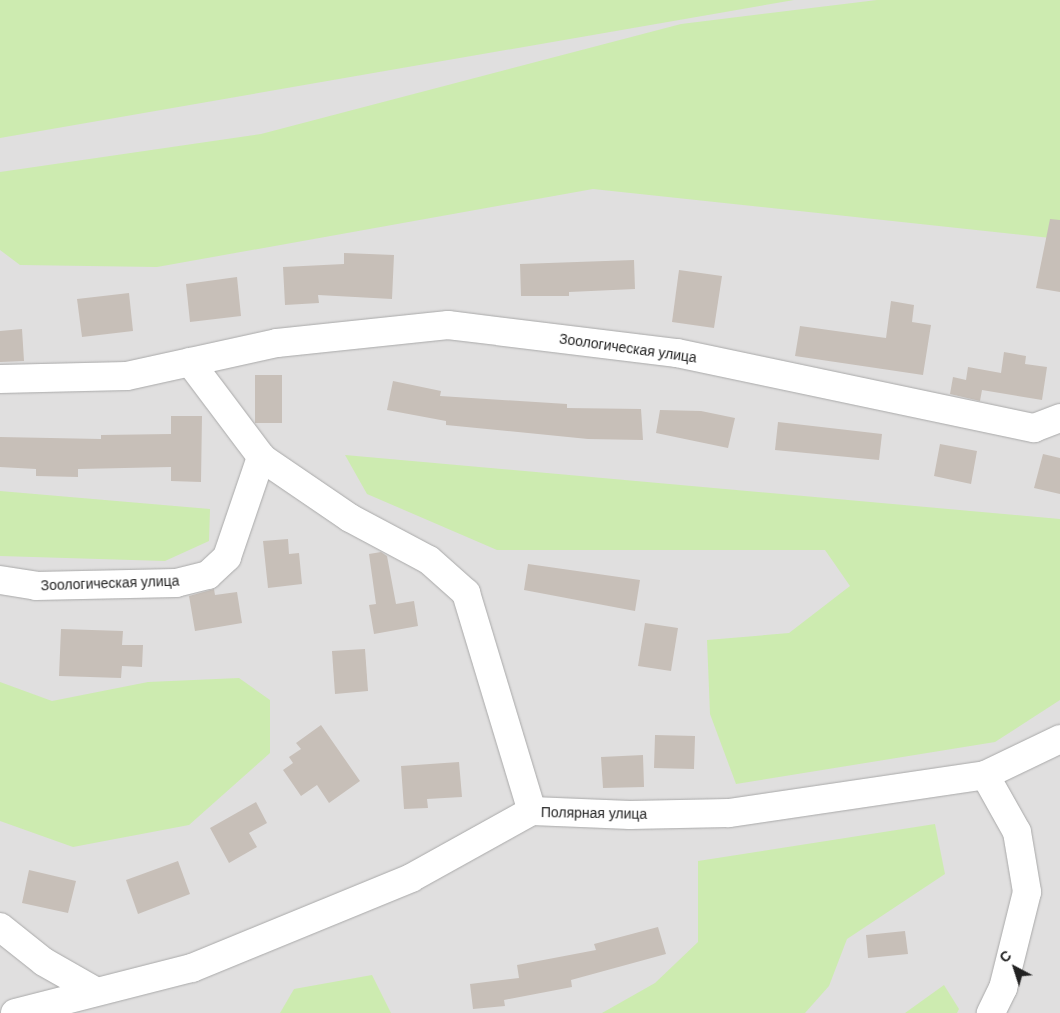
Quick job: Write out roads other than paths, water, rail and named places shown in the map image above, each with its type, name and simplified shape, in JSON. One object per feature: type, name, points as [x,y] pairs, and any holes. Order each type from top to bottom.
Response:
[{"type":"street","name":"Зоологическая улица","points":[[0,379],[127,376],[277,343],[448,325],[677,353],[1034,428],[1060,418]]},
{"type":"street","points":[[190,362],[261,457],[350,518],[429,560],[466,593],[532,812]]},
{"type":"street","name":"Зоологическая улица","points":[[0,580],[36,586],[176,583],[208,575],[227,556],[261,457]]},
{"type":"street","name":"Полярная улица","points":[[15,1013],[94,991],[192,968],[411,878],[532,812],[630,815],[729,813],[985,775],[1060,739]]},
{"type":"street","points":[[985,775],[1017,832],[1027,892],[1003,988],[990,1013]]},
{"type":"street","points":[[0,926],[44,962],[94,991]]}]
